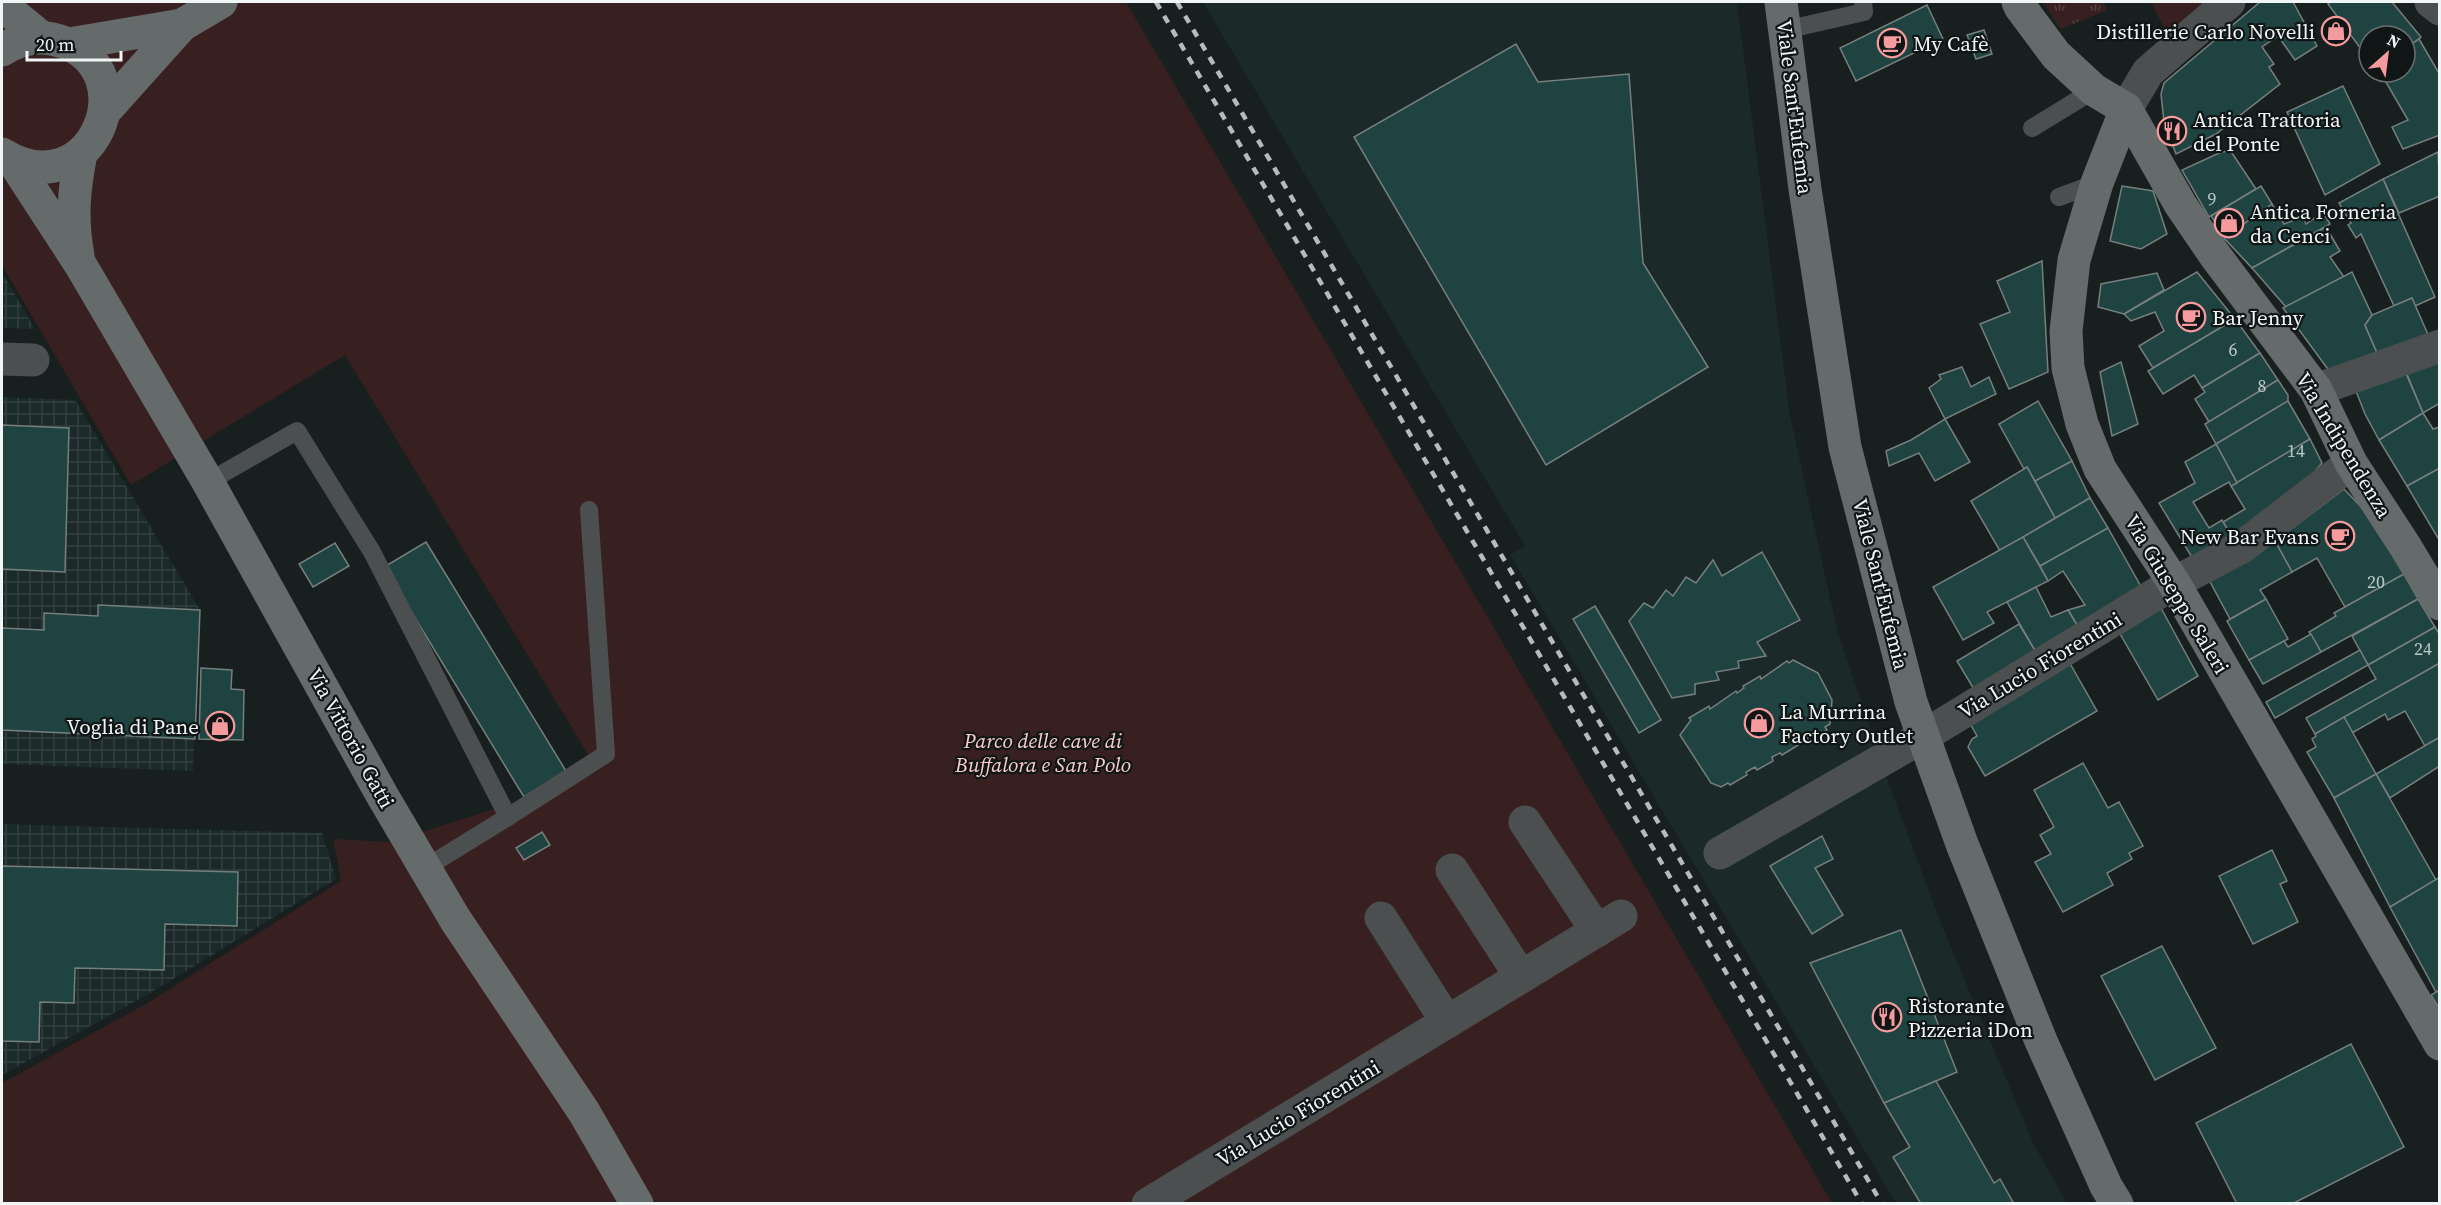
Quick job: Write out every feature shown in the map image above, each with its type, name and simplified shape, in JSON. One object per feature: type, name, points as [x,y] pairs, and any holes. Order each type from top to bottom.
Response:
[{"type":"street","points":[[104,112],[182,25],[221,2]]},
{"type":"street","points":[[2018,2],[2056,55],[2094,90],[2126,109],[2148,72],[2229,2]]},
{"type":"street","points":[[2431,2],[2439,9]]},
{"type":"street","name":"Via Vittorio Gatti","points":[[2,5],[55,41],[83,53],[101,80],[105,96],[101,126],[93,140],[81,153],[55,166],[26,166],[7,158]]},
{"type":"street","name":"Viale Sant'Eufemia","points":[[1783,16],[1805,189],[1845,447],[1922,736],[1962,844],[2041,1041],[2106,1186],[2117,1203]]},
{"type":"street","points":[[2,50],[26,39],[55,41],[182,25]]},
{"type":"street","name":"Via Giuseppe Saleri","points":[[2126,109],[2097,183],[2074,260],[2066,331],[2068,368],[2082,424],[2100,469],[2174,583],[2439,1044]]},
{"type":"street","name":"Via Indipendenza","points":[[2126,109],[2180,204],[2214,254],[2316,390],[2351,463],[2405,546],[2439,604]]},
{"type":"street","name":"Via Vittorio Gatti","points":[[80,264],[73,219],[73,190],[81,153]]},
{"type":"street","name":"Via Vittorio Gatti","points":[[7,158],[80,264],[208,482],[382,795],[455,919],[584,1112],[637,1203]]},
{"type":"street","points":[[2316,390],[2439,346]]},
{"type":"street","name":"Via Lucio Fiorentini","points":[[1720,853],[1922,736],[2174,583],[2242,546],[2351,463]]},
{"type":"street","name":"Via Lucio Fiorentini","points":[[1148,1203],[1609,923],[1525,822]]},
{"type":"street","points":[[1452,870],[1521,977]]},
{"type":"street","points":[[1381,918],[1447,1022]]},
{"type":"lane","points":[[1783,16],[1864,12],[1863,2]]},
{"type":"lane","points":[[2032,128],[2094,90]]},
{"type":"lane","points":[[2059,197],[2097,183]]},
{"type":"lane","points":[[208,482],[297,431],[372,552],[508,817]]},
{"type":"lane","points":[[425,868],[606,754],[589,510]]},
{"type":"shaded area","points":[[1203,2],[1737,2],[1790,416],[1837,630],[1889,784],[1942,926],[2034,1145],[2067,1203],[1896,1203],[1510,555],[1525,546]]},
{"type":"shaded area","points":[[2,272],[35,329],[2,328]]},
{"type":"shaded area","points":[[2,397],[75,400],[200,610],[193,771],[2,764]]},
{"type":"shaded area","points":[[2,824],[322,833],[336,879],[150,993],[2,1075]]},
{"type":"green space","name":"Parco delle cave di Buffalora e San Polo","points":[[2,2],[1126,2],[1832,1203],[2,1204],[2,1083],[146,1004],[341,881],[333,839],[390,842],[513,803],[591,759],[345,355],[131,485],[2,265]]},
{"type":"green space","points":[[2043,2],[2104,2],[2107,10],[2061,29]]},
{"type":"green space","points":[[2151,2],[2207,2],[2169,37]]},
{"type":"building","points":[[2260,2],[2293,2],[2317,46],[2295,60],[2278,36],[2262,47],[2274,64],[2269,67],[2280,84],[2216,134],[2176,154],[2164,122],[2161,94],[2164,83]]},
{"type":"building","points":[[2331,2],[2392,2],[2410,24],[2357,24],[2357,44],[2328,4]]},
{"type":"building","name":"My Cafè","points":[[1927,5],[1943,39],[1856,81],[1840,48]]},
{"type":"building","points":[[1984,30],[1992,54],[1976,59],[1967,35]]},
{"type":"building","points":[[2419,39],[2440,75],[2440,135],[2403,149],[2392,127],[2408,120],[2387,84],[2417,84],[2417,40]]},
{"type":"building","points":[[1516,44],[1538,82],[1629,74],[1643,263],[1708,367],[1546,465],[1354,137]]},
{"type":"building","points":[[2343,86],[2380,164],[2325,195],[2287,112]]},
{"type":"building","points":[[2230,150],[2256,189],[2209,217],[2182,170]]},
{"type":"building","points":[[2438,152],[2440,196],[2399,213],[2383,179]]},
{"type":"building","points":[[2383,179],[2435,297],[2415,306],[2412,298],[2394,306],[2361,234],[2356,238],[2348,225],[2351,223],[2339,203]]},
{"type":"building","points":[[2122,186],[2153,191],[2167,234],[2141,249],[2110,241]]},
{"type":"building","points":[[2261,186],[2272,204],[2226,237],[2211,216]]},
{"type":"building","points":[[2272,204],[2284,224],[2303,217],[2306,224],[2323,212],[2330,224],[2252,268],[2224,238]]},
{"type":"building","points":[[2326,227],[2340,251],[2330,257],[2344,277],[2286,307],[2252,268]]},
{"type":"building","points":[[2042,261],[2048,372],[2009,389],[1980,324],[2010,312],[1997,281]]},
{"type":"building","points":[[2197,272],[2235,319],[2153,368],[2139,346],[2164,331],[2155,312],[2131,321],[2124,314]]},
{"type":"building","points":[[2352,272],[2372,315],[2365,325],[2378,355],[2330,372],[2283,308]]},
{"type":"building","points":[[2157,273],[2164,290],[2124,314],[2098,307],[2101,284]]},
{"type":"building","points":[[2412,298],[2430,339],[2378,355],[2365,325],[2372,315]]},
{"type":"building","points":[[2235,319],[2260,353],[2202,388],[2194,375],[2163,394],[2148,371]]},
{"type":"building","points":[[2260,353],[2278,380],[2209,422],[2195,399],[2205,392],[2202,388]]},
{"type":"building","points":[[2440,356],[2440,403],[2423,413],[2404,367]]},
{"type":"building","points":[[2121,362],[2138,424],[2112,436],[2100,372]]},
{"type":"building","points":[[1962,367],[1971,387],[1989,377],[1996,394],[1945,419],[1929,388],[1941,379],[1939,375]]},
{"type":"building","points":[[2404,369],[2423,413],[2379,440],[2354,386]]},
{"type":"building","points":[[2278,380],[2288,395],[2288,401],[2216,444],[2205,424]]},
{"type":"building","points":[[2038,401],[2072,461],[2035,481],[2027,467],[2024,469],[1999,424]]},
{"type":"building","points":[[2288,401],[2310,439],[2237,483],[2216,444]]},
{"type":"building","points":[[2423,413],[2433,429],[2440,427],[2440,468],[2407,486],[2379,440]]},
{"type":"building","points":[[1945,419],[1970,462],[1935,481],[1919,453],[1889,466],[1886,451],[1911,440]]},
{"type":"building","points":[[2,425],[69,428],[65,572],[2,569]]},
{"type":"building","points":[[2310,439],[2322,463],[2295,495],[2232,537],[2223,522],[2245,509],[2231,486]]},
{"type":"building","points":[[2216,444],[2237,483],[2231,486],[2229,482],[2193,502],[2209,528],[2222,520],[2232,537],[2196,564],[2159,503],[2195,483],[2185,462]]},
{"type":"building","points":[[2072,461],[2090,498],[2055,518],[2035,481]]},
{"type":"building","points":[[2027,467],[2055,518],[2000,551],[1971,501]]},
{"type":"building","points":[[2440,468],[2440,537],[2438,538],[2407,486]]},
{"type":"building","points":[[2344,489],[2367,513],[2404,574],[2345,607],[2317,558],[2292,572],[2275,541]]},
{"type":"building","points":[[2090,498],[2108,528],[2040,566],[2023,537]]},
{"type":"building","points":[[2108,528],[2143,590],[2080,630],[2068,610],[2085,605],[2063,571],[2048,581],[2040,566]]},
{"type":"building","points":[[2023,537],[2048,581],[1987,612],[1994,623],[1963,640],[1933,587]]},
{"type":"building","points":[[2275,541],[2292,572],[2260,590],[2266,599],[2230,619],[2208,578]]},
{"type":"building","points":[[426,542],[566,771],[524,797],[384,567]]},
{"type":"building","points":[[335,543],[349,566],[313,587],[299,564]]},
{"type":"building","points":[[1762,552],[1800,620],[1757,642],[1766,656],[1738,661],[1739,668],[1716,672],[1719,680],[1695,684],[1695,694],[1672,698],[1629,621],[1644,603],[1653,608],[1666,590],[1673,596],[1686,577],[1696,583],[1713,560],[1722,576]]},
{"type":"building","points":[[2404,574],[2418,599],[2321,652],[2309,632],[2336,616],[2334,613]]},
{"type":"building","points":[[2036,587],[2051,617],[2068,610],[2080,630],[2037,654],[2007,602]]},
{"type":"building","points":[[2266,599],[2288,639],[2249,660],[2227,621]]},
{"type":"building","points":[[2418,599],[2435,627],[2368,665],[2352,636]]},
{"type":"building","points":[[98,605],[200,610],[195,739],[2,730],[2,628],[44,630],[44,613],[98,616]]},
{"type":"building","points":[[1595,606],[1661,720],[1639,733],[1573,619]]},
{"type":"building","points":[[2161,608],[2198,676],[2158,700],[2119,632]]},
{"type":"building","points":[[2019,624],[2037,654],[1975,691],[1957,661]]},
{"type":"building","points":[[2435,627],[2440,635],[2440,663],[2315,734],[2306,718],[2376,679],[2368,665]]},
{"type":"building","points":[[2311,634],[2321,652],[2263,684],[2249,660],[2284,641],[2288,647]]},
{"type":"building","points":[[2360,650],[2368,665],[2275,718],[2266,702]]},
{"type":"building","name":"La Murrina Factory Outlet","points":[[1793,660],[1818,673],[1832,700],[1830,724],[1825,727],[1827,730],[1809,741],[1807,737],[1782,755],[1780,753],[1772,757],[1773,761],[1757,770],[1755,767],[1746,772],[1747,775],[1730,785],[1728,783],[1721,787],[1711,783],[1680,735],[1691,720],[1689,718],[1709,706],[1710,709],[1736,691],[1737,693],[1744,688],[1743,686],[1760,676],[1761,679],[1787,661],[1789,663]]},
{"type":"building","points":[[2068,660],[2097,711],[1985,776],[1968,747],[1972,739],[1977,736],[1968,720]]},
{"type":"building","points":[[2440,663],[2440,737],[2425,746],[2405,711],[2388,720],[2385,714],[2352,733],[2344,717]]},
{"type":"building","points":[[201,668],[232,670],[231,689],[244,690],[243,740],[199,739]]},
{"type":"building","points":[[2344,717],[2376,774],[2334,798],[2307,752],[2316,747],[2312,739],[2316,736],[2315,734]]},
{"type":"building","points":[[2440,737],[2440,770],[2438,767],[2390,798],[2376,774]]},
{"type":"building","points":[[2083,763],[2108,808],[2119,802],[2143,846],[2129,853],[2132,859],[2107,873],[2113,885],[2063,912],[2035,862],[2051,854],[2040,835],[2054,827],[2034,790]]},
{"type":"building","points":[[2376,774],[2436,880],[2390,907],[2334,798]]},
{"type":"building","points":[[542,832],[550,845],[524,860],[516,848]]},
{"type":"building","points":[[1822,836],[1833,859],[1815,868],[1843,915],[1812,934],[1770,866]]},
{"type":"building","points":[[2272,850],[2287,881],[2280,884],[2298,922],[2253,944],[2219,876]]},
{"type":"building","points":[[2,866],[238,872],[237,926],[165,924],[164,970],[75,968],[74,1003],[40,1002],[39,1042],[2,1041]]},
{"type":"building","points":[[2440,877],[2440,990],[2436,992],[2390,907]]},
{"type":"building","name":"Ristorante Pizzeria iDon","points":[[1901,930],[1957,1072],[1884,1103],[1810,963]]},
{"type":"building","points":[[2162,946],[2216,1048],[2155,1080],[2101,976]]},
{"type":"building","points":[[2440,990],[2440,1010],[2431,995]]},
{"type":"building","points":[[2351,1044],[2404,1147],[2292,1204],[2237,1204],[2196,1123]]},
{"type":"building","points":[[1936,1081],[1994,1183],[2000,1179],[2014,1204],[1921,1204],[1893,1157],[1910,1147],[1884,1103]]},
{"type":"railway","points":[[1156,2],[1862,1204]]},
{"type":"railway","points":[[1177,2],[1882,1204]]},
{"type":"place","name":"Distillerie Carlo Novelli","points":[[2336,31]]},
{"type":"place","name":"My Cafè","points":[[1892,43]]},
{"type":"place","name":"Antica Trattoria del Ponte","points":[[2172,131]]},
{"type":"place","name":"Antica Forneria da Cenci","points":[[2229,223]]},
{"type":"place","name":"Bar Jenny","points":[[2191,317]]},
{"type":"place","name":"New Bar Evans","points":[[2340,536]]},
{"type":"place","name":"La Murrina Factory Outlet","points":[[1759,723]]},
{"type":"place","name":"Voglia di Pane","points":[[220,726]]},
{"type":"place","name":"Ristorante Pizzeria iDon","points":[[1887,1017]]}]
